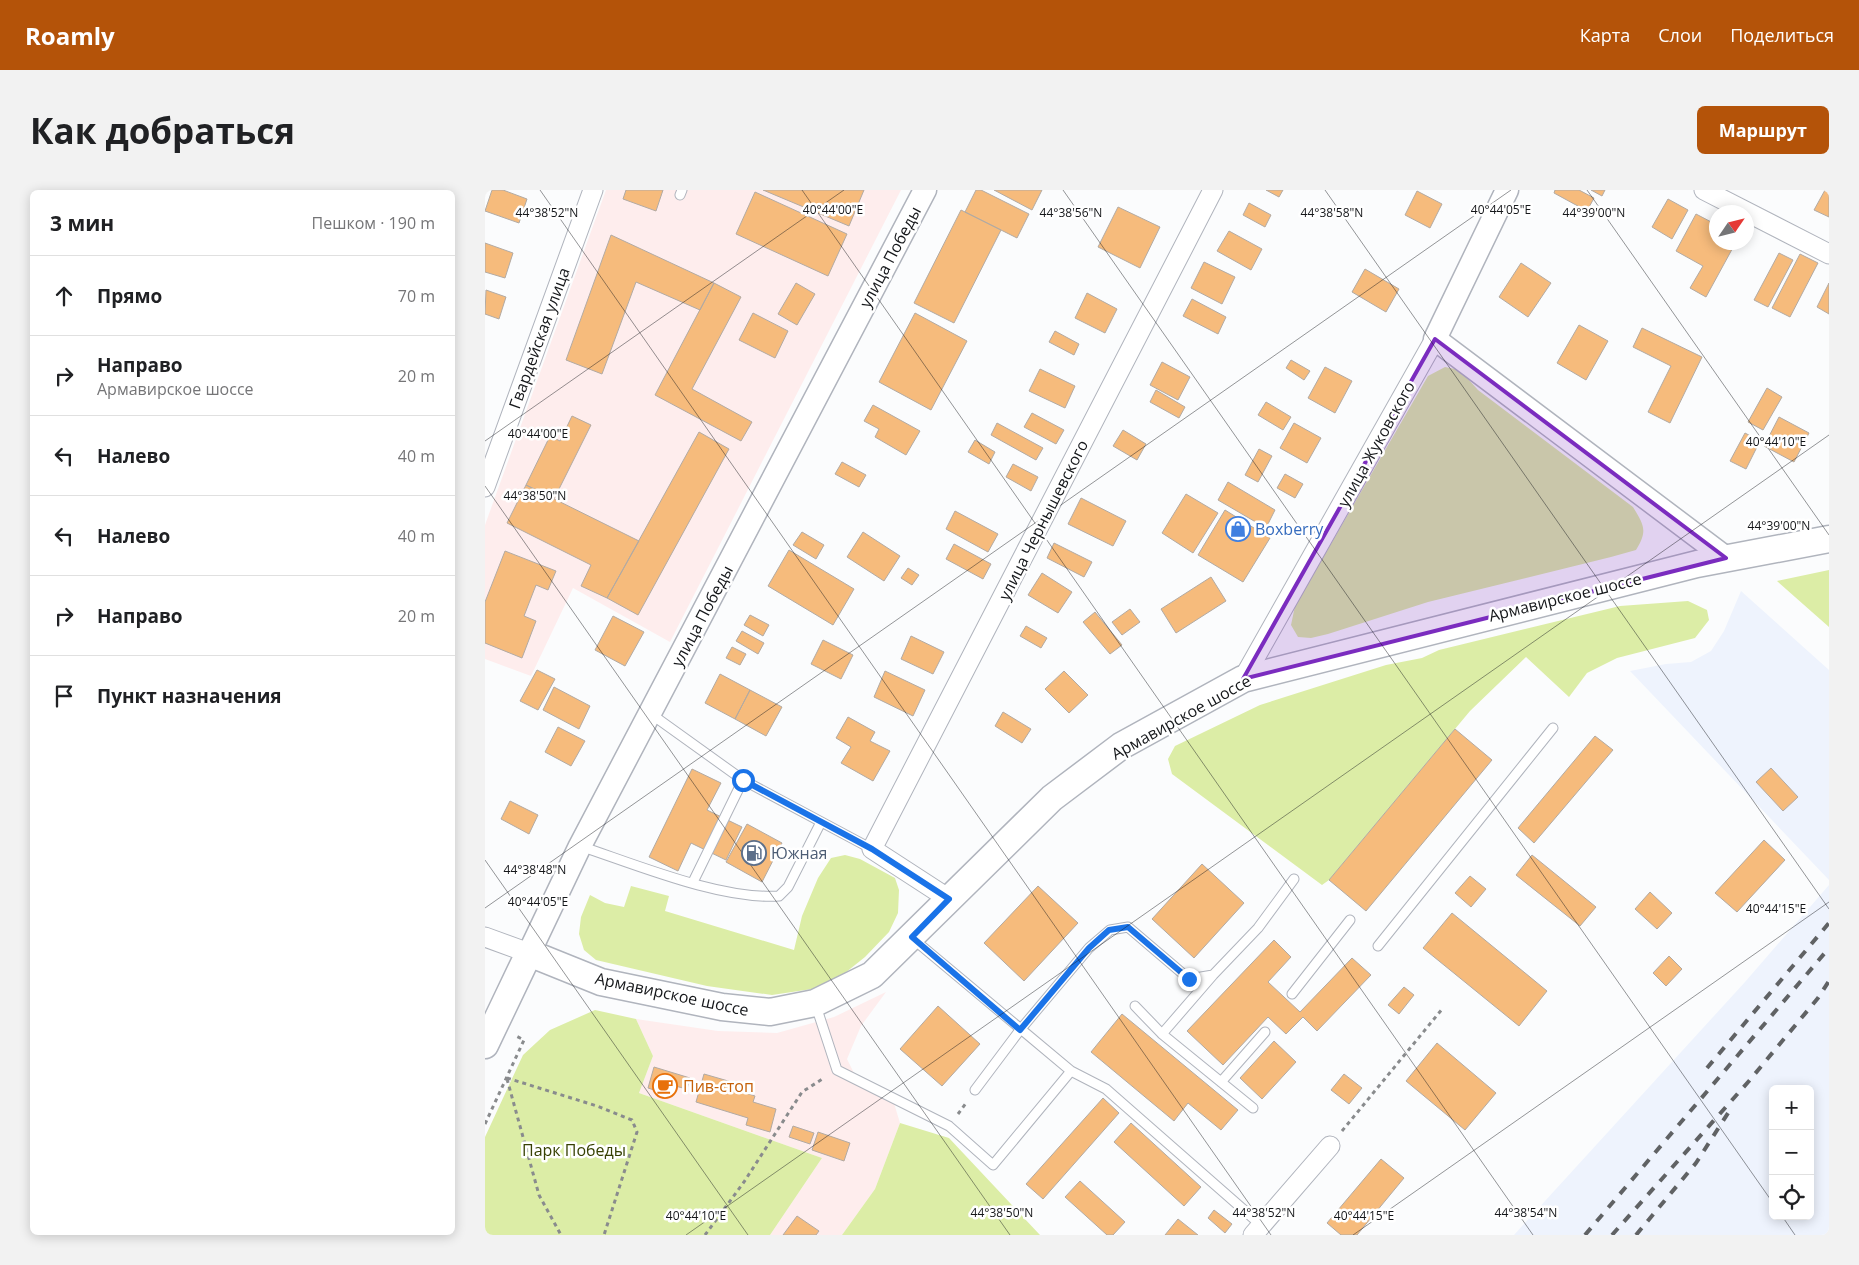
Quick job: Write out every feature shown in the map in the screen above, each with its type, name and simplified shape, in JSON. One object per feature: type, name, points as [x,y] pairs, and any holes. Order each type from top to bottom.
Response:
[{"type":"main road","name":"Армавирское шоссе","points":[[529,953],[601,982],[721,1008],[770,1012],[815,1003],[872,974],[912,937],[1052,798],[1121,746],[1243,679],[1726,558],[1829,539]]},
{"type":"main road","name":"улица Победы","points":[[485,1046],[529,953]]},
{"type":"street","name":"Гвардейская улица","points":[[485,487],[593,190]]},
{"type":"street","name":"улица Победы","points":[[529,953],[580,846],[925,190]]},
{"type":"street","name":"улица Чернышевского","points":[[872,849],[1213,190]]},
{"type":"street","name":"улица Жуковского","points":[[1243,679],[1435,339],[1507,190]]},
{"type":"street","points":[[1705,190],[1829,254]]},
{"type":"street","points":[[1435,339],[1726,558]]},
{"type":"street","points":[[872,849],[949,899]]},
{"type":"street","points":[[485,937],[529,953]]},
{"type":"street","points":[[1257,1230],[1330,1146]]},
{"type":"lane","points":[[651,714],[743,780],[872,849]]},
{"type":"lane","points":[[1378,946],[1553,728]]},
{"type":"lane","points":[[693,882],[743,780]]},
{"type":"lane","points":[[580,846],[693,882],[759,898],[779,896],[788,887],[821,822]]},
{"type":"lane","points":[[1162,1034],[1213,975],[1258,928],[1294,879]]},
{"type":"lane","points":[[1292,994],[1350,920]]},
{"type":"lane","points":[[975,1090],[1020,1030],[1089,948],[1109,930],[1128,927],[1189,979],[1213,975]]},
{"type":"lane","points":[[912,937],[1020,1030],[1071,1071],[1106,1089],[1257,1230]]},
{"type":"lane","points":[[815,1003],[837,1070],[949,1126],[993,1165],[1071,1071]]},
{"type":"lane","points":[[1135,1006],[1162,1034],[1253,1108]]},
{"type":"lane","points":[[1221,1082],[1265,1032]]},
{"type":"path","points":[[1330,1146],[1443,1008]]},
{"type":"path","points":[[485,1124],[525,1040],[509,1032]]},
{"type":"path","points":[[705,1235],[744,1182],[802,1092],[837,1070]]},
{"type":"path","points":[[507,1078],[539,1195],[561,1235]]},
{"type":"path","points":[[507,1078],[597,1106],[632,1120],[637,1132],[604,1235]]},
{"type":"path","points":[[949,1126],[975,1090]]},
{"type":"highlighted area","points":[[1435,339],[1726,558],[1243,679]]},
{"type":"shaded area","points":[[606,190],[901,190],[670,642],[573,588],[531,676],[485,659],[485,525]]},
{"type":"shaded area","points":[[1741,591],[1829,670],[1829,880],[1630,671],[1666,664],[1691,662],[1711,651],[1724,631]]},
{"type":"shaded area","points":[[1829,885],[1829,1235],[1514,1235],[1745,982]]},
{"type":"shaded area","points":[[886,992],[861,1026],[847,1059],[861,1087],[893,1100],[900,1123],[875,1189],[842,1235],[770,1235],[822,1158],[639,1093],[653,1056],[636,1019],[718,1031],[777,1033],[834,1017]]},
{"type":"green space","points":[[1445,367],[1460,370],[1478,390],[1633,507],[1643,528],[1640,543],[1636,550],[1611,557],[1428,602],[1328,634],[1311,638],[1298,637],[1291,625],[1295,606],[1428,376]]},
{"type":"green space","points":[[1829,570],[1829,627],[1777,581]]},
{"type":"green space","points":[[1688,601],[1707,610],[1709,620],[1695,638],[1617,658],[1587,673],[1569,697],[1526,657],[1470,711],[1329,880],[1322,885],[1172,774],[1168,759],[1175,746],[1260,705],[1386,665],[1422,658],[1439,650],[1620,606]]},
{"type":"green space","points":[[845,855],[860,859],[895,878],[899,890],[898,913],[889,932],[865,957],[840,977],[812,989],[772,995],[707,986],[596,960],[584,950],[579,934],[581,917],[590,895],[605,903],[624,907],[631,886],[669,896],[665,911],[794,950],[802,916],[818,878],[831,858]]},
{"type":"green space","name":"Парк Победы","points":[[595,1010],[636,1019],[653,1056],[639,1093],[822,1158],[770,1235],[485,1235],[485,1137],[523,1055],[550,1030]]},
{"type":"green space","points":[[900,1123],[949,1138],[1040,1235],[842,1235],[875,1189]]},
{"type":"building","points":[[492,190],[503,190],[527,199],[519,223],[485,211]]},
{"type":"building","points":[[626,190],[663,190],[656,211],[623,199]]},
{"type":"building","points":[[763,190],[864,190],[849,226]]},
{"type":"building","points":[[976,190],[981,190],[1029,214],[1017,238],[965,212]]},
{"type":"building","points":[[994,190],[1042,190],[1032,210]]},
{"type":"building","points":[[1266,190],[1283,190],[1279,197]]},
{"type":"building","points":[[1555,190],[1579,190],[1594,198],[1587,211],[1554,193]]},
{"type":"building","points":[[1591,190],[1605,190],[1602,196]]},
{"type":"building","points":[[1825,190],[1829,190],[1829,217],[1814,210]]},
{"type":"building","points":[[1417,191],[1442,204],[1430,228],[1405,215]]},
{"type":"building","points":[[755,192],[847,234],[828,276],[736,234]]},
{"type":"building","points":[[1668,199],[1688,210],[1672,239],[1652,227]]},
{"type":"building","points":[[1249,203],[1271,215],[1265,227],[1243,215]]},
{"type":"building","points":[[1118,207],[1160,227],[1140,268],[1098,247]]},
{"type":"building","points":[[961,210],[1001,230],[954,323],[914,303]]},
{"type":"building","points":[[1696,214],[1709,221],[1709,250],[1732,250],[1706,297],[1690,288],[1703,266],[1676,251]]},
{"type":"building","points":[[1229,231],[1262,249],[1251,270],[1217,251]]},
{"type":"building","points":[[611,235],[714,283],[700,310],[636,282],[602,374],[566,360]]},
{"type":"building","points":[[485,243],[513,253],[505,278],[485,272]]},
{"type":"building","points":[[1779,253],[1793,260],[1768,307],[1754,300]]},
{"type":"building","points":[[1800,254],[1818,263],[1790,317],[1772,308]]},
{"type":"building","points":[[1204,262],[1235,277],[1222,304],[1191,288]]},
{"type":"building","points":[[1521,263],[1551,283],[1528,317],[1499,297]]},
{"type":"building","points":[[1365,269],[1399,289],[1386,312],[1352,292]]},
{"type":"building","points":[[714,283],[741,297],[692,389],[752,422],[741,441],[655,395]]},
{"type":"building","points":[[796,283],[815,294],[797,325],[778,314]]},
{"type":"building","points":[[1829,283],[1829,314],[1817,307]]},
{"type":"building","points":[[486,290],[506,297],[499,319],[485,314]]},
{"type":"building","points":[[1087,293],[1117,309],[1105,333],[1075,318]]},
{"type":"building","points":[[1192,299],[1226,317],[1218,334],[1183,316]]},
{"type":"building","points":[[753,313],[788,331],[775,358],[739,340]]},
{"type":"building","points":[[915,313],[967,341],[931,410],[879,382]]},
{"type":"building","points":[[1579,325],[1608,341],[1586,380],[1557,363]]},
{"type":"building","points":[[1642,328],[1702,357],[1670,423],[1648,412],[1671,366],[1633,347]]},
{"type":"building","points":[[1055,331],[1079,344],[1074,355],[1049,342]]},
{"type":"building","points":[[1291,360],[1310,371],[1304,380],[1286,368]]},
{"type":"building","points":[[1162,362],[1190,377],[1178,400],[1150,385]]},
{"type":"building","points":[[1325,367],[1352,381],[1335,413],[1308,398]]},
{"type":"building","points":[[1040,369],[1075,386],[1065,408],[1029,391]]},
{"type":"building","points":[[1767,388],[1782,397],[1763,430],[1748,422]]},
{"type":"building","points":[[1156,390],[1185,407],[1179,418],[1150,402]]},
{"type":"building","points":[[1266,402],[1291,417],[1283,430],[1258,415]]},
{"type":"building","points":[[873,405],[920,431],[906,455],[875,437],[879,429],[864,421]]},
{"type":"building","points":[[1032,413],[1064,430],[1056,444],[1024,427]]},
{"type":"building","points":[[572,416],[591,425],[554,499],[526,485],[550,436],[560,441]]},
{"type":"building","points":[[1779,417],[1809,433],[1794,462],[1764,446]]},
{"type":"building","points":[[997,423],[1043,448],[1036,460],[991,435]]},
{"type":"building","points":[[1294,423],[1321,438],[1307,463],[1280,448]]},
{"type":"building","points":[[1123,430],[1146,444],[1137,460],[1113,446]]},
{"type":"building","points":[[699,432],[729,449],[638,615],[607,598]]},
{"type":"building","points":[[1745,433],[1760,441],[1746,469],[1730,461]]},
{"type":"building","points":[[975,440],[995,452],[989,464],[968,452]]},
{"type":"building","points":[[1259,449],[1272,456],[1258,482],[1245,475]]},
{"type":"building","points":[[842,462],[866,475],[859,487],[835,474]]},
{"type":"building","points":[[1013,464],[1038,477],[1031,491],[1006,477]]},
{"type":"building","points":[[1285,474],[1303,484],[1295,498],[1277,488]]},
{"type":"building","points":[[1228,482],[1275,510],[1266,528],[1218,500]]},
{"type":"building","points":[[526,485],[639,541],[607,598],[581,586],[591,565],[507,523]]},
{"type":"building","points":[[1186,494],[1218,513],[1193,553],[1162,533]]},
{"type":"building","points":[[1081,498],[1126,521],[1113,546],[1068,524]]},
{"type":"building","points":[[1225,510],[1270,538],[1243,582],[1198,555]]},
{"type":"building","points":[[955,511],[998,534],[988,552],[946,529]]},
{"type":"building","points":[[802,532],[824,545],[816,559],[793,545]]},
{"type":"building","points":[[863,532],[900,556],[884,581],[847,557]]},
{"type":"building","points":[[1054,543],[1092,562],[1084,577],[1047,558]]},
{"type":"building","points":[[954,544],[991,564],[983,579],[946,559]]},
{"type":"building","points":[[789,550],[854,589],[833,625],[768,586]]},
{"type":"building","points":[[505,551],[556,571],[548,590],[536,585],[524,616],[536,621],[522,658],[485,643],[485,602]]},
{"type":"building","points":[[908,568],[919,575],[912,585],[901,578]]},
{"type":"building","points":[[1042,573],[1072,592],[1058,613],[1028,595]]},
{"type":"building","points":[[1211,577],[1226,601],[1176,633],[1161,609]]},
{"type":"building","points":[[1130,609],[1140,622],[1122,635],[1112,622]]},
{"type":"building","points":[[1095,612],[1122,645],[1110,654],[1083,622]]},
{"type":"building","points":[[750,615],[769,625],[763,636],[744,625]]},
{"type":"building","points":[[613,616],[644,632],[625,666],[595,650]]},
{"type":"building","points":[[1026,626],[1047,638],[1041,648],[1020,636]]},
{"type":"building","points":[[742,631],[764,643],[758,654],[736,641]]},
{"type":"building","points":[[911,636],[944,652],[933,674],[901,659]]},
{"type":"building","points":[[823,640],[853,655],[841,679],[811,664]]},
{"type":"building","points":[[732,647],[746,654],[740,665],[726,658]]},
{"type":"building","points":[[537,670],[555,679],[538,710],[520,701]]},
{"type":"building","points":[[885,671],[925,690],[913,716],[874,697]]},
{"type":"building","points":[[1064,671],[1088,695],[1069,713],[1045,689]]},
{"type":"building","points":[[720,674],[750,690],[735,719],[705,703]]},
{"type":"building","points":[[554,687],[590,706],[579,729],[543,710]]},
{"type":"building","points":[[750,690],[782,707],[766,736],[735,719]]},
{"type":"building","points":[[1003,712],[1031,729],[1022,743],[995,726]]},
{"type":"building","points":[[848,717],[875,732],[870,741],[890,751],[873,781],[841,763],[851,747],[836,738]]},
{"type":"building","points":[[558,727],[585,741],[571,766],[545,752]]},
{"type":"building","points":[[1455,729],[1492,760],[1366,911],[1329,880]]},
{"type":"building","points":[[1595,736],[1613,750],[1534,843],[1518,828]]},
{"type":"building","points":[[1771,768],[1798,797],[1783,811],[1756,782]]},
{"type":"building","points":[[692,769],[721,783],[707,810],[742,827],[726,860],[691,843],[678,871],[649,857]]},
{"type":"building","points":[[510,801],[538,815],[529,834],[501,819]]},
{"type":"building","name":"Южная","points":[[747,824],[782,843],[762,882],[726,862]]},
{"type":"building","points":[[1764,840],[1785,860],[1737,912],[1715,893]]},
{"type":"building","points":[[1532,855],[1596,907],[1580,926],[1516,875]]},
{"type":"building","points":[[1202,864],[1244,903],[1194,958],[1152,919]]},
{"type":"building","points":[[1470,876],[1486,889],[1471,907],[1455,893]]},
{"type":"building","points":[[1038,886],[1078,923],[1024,981],[984,943]]},
{"type":"building","points":[[1650,892],[1672,913],[1657,929],[1635,909]]},
{"type":"building","points":[[1452,913],[1547,991],[1519,1026],[1423,948]]},
{"type":"building","points":[[1274,940],[1291,957],[1268,982],[1300,1012],[1352,958],[1371,975],[1317,1031],[1303,1017],[1286,1034],[1268,1017],[1223,1065],[1187,1031]]},
{"type":"building","points":[[1669,956],[1682,969],[1666,986],[1653,973]]},
{"type":"building","points":[[1404,987],[1414,995],[1399,1014],[1388,1005]]},
{"type":"building","points":[[938,1006],[980,1044],[942,1086],[900,1049]]},
{"type":"building","points":[[1122,1014],[1238,1110],[1221,1130],[1188,1103],[1174,1121],[1091,1052]]},
{"type":"building","points":[[1274,1041],[1296,1062],[1262,1099],[1240,1078]]},
{"type":"building","points":[[1437,1043],[1496,1093],[1465,1130],[1406,1081]]},
{"type":"building","points":[[654,1067],[690,1078],[687,1089],[675,1086],[672,1096],[648,1088]]},
{"type":"building","points":[[704,1074],[742,1085],[740,1091],[755,1096],[753,1102],[776,1109],[770,1132],[746,1125],[748,1118],[696,1102]]},
{"type":"building","points":[[1344,1074],[1362,1088],[1349,1104],[1331,1090]]},
{"type":"building","points":[[1103,1098],[1119,1113],[1043,1199],[1026,1184]]},
{"type":"building","points":[[1131,1123],[1201,1187],[1184,1206],[1114,1142]]},
{"type":"building","points":[[793,1126],[814,1133],[810,1144],[789,1137]]},
{"type":"building","points":[[818,1132],[850,1143],[844,1161],[812,1150]]},
{"type":"building","points":[[1381,1159],[1404,1178],[1357,1235],[1341,1235],[1327,1223]]},
{"type":"building","points":[[1080,1181],[1125,1222],[1113,1235],[1107,1235],[1065,1197]]},
{"type":"building","points":[[1214,1210],[1232,1224],[1225,1233],[1208,1218]]},
{"type":"building","points":[[797,1216],[819,1231],[816,1235],[783,1235]]},
{"type":"building","points":[[1178,1219],[1198,1235],[1165,1235]]},
{"type":"railway","points":[[1707,1068],[1829,923]]},
{"type":"railway","points":[[1585,1235],[1829,948]]},
{"type":"railway","points":[[1612,1235],[1749,1081],[1818,998],[1829,981]]},
{"type":"railway","points":[[1636,1235],[1696,1163],[1730,1110]]},
{"type":"place","name":"Boxberry","points":[[1238,529]]},
{"type":"place","name":"Южная","points":[[754,853]]},
{"type":"place","name":"Пив-стоп","points":[[665,1086]]},
{"type":"route","points":[[743,780],[872,849],[949,899],[912,937],[1020,1030],[1089,948],[1109,930],[1128,927],[1189,979]]}]
